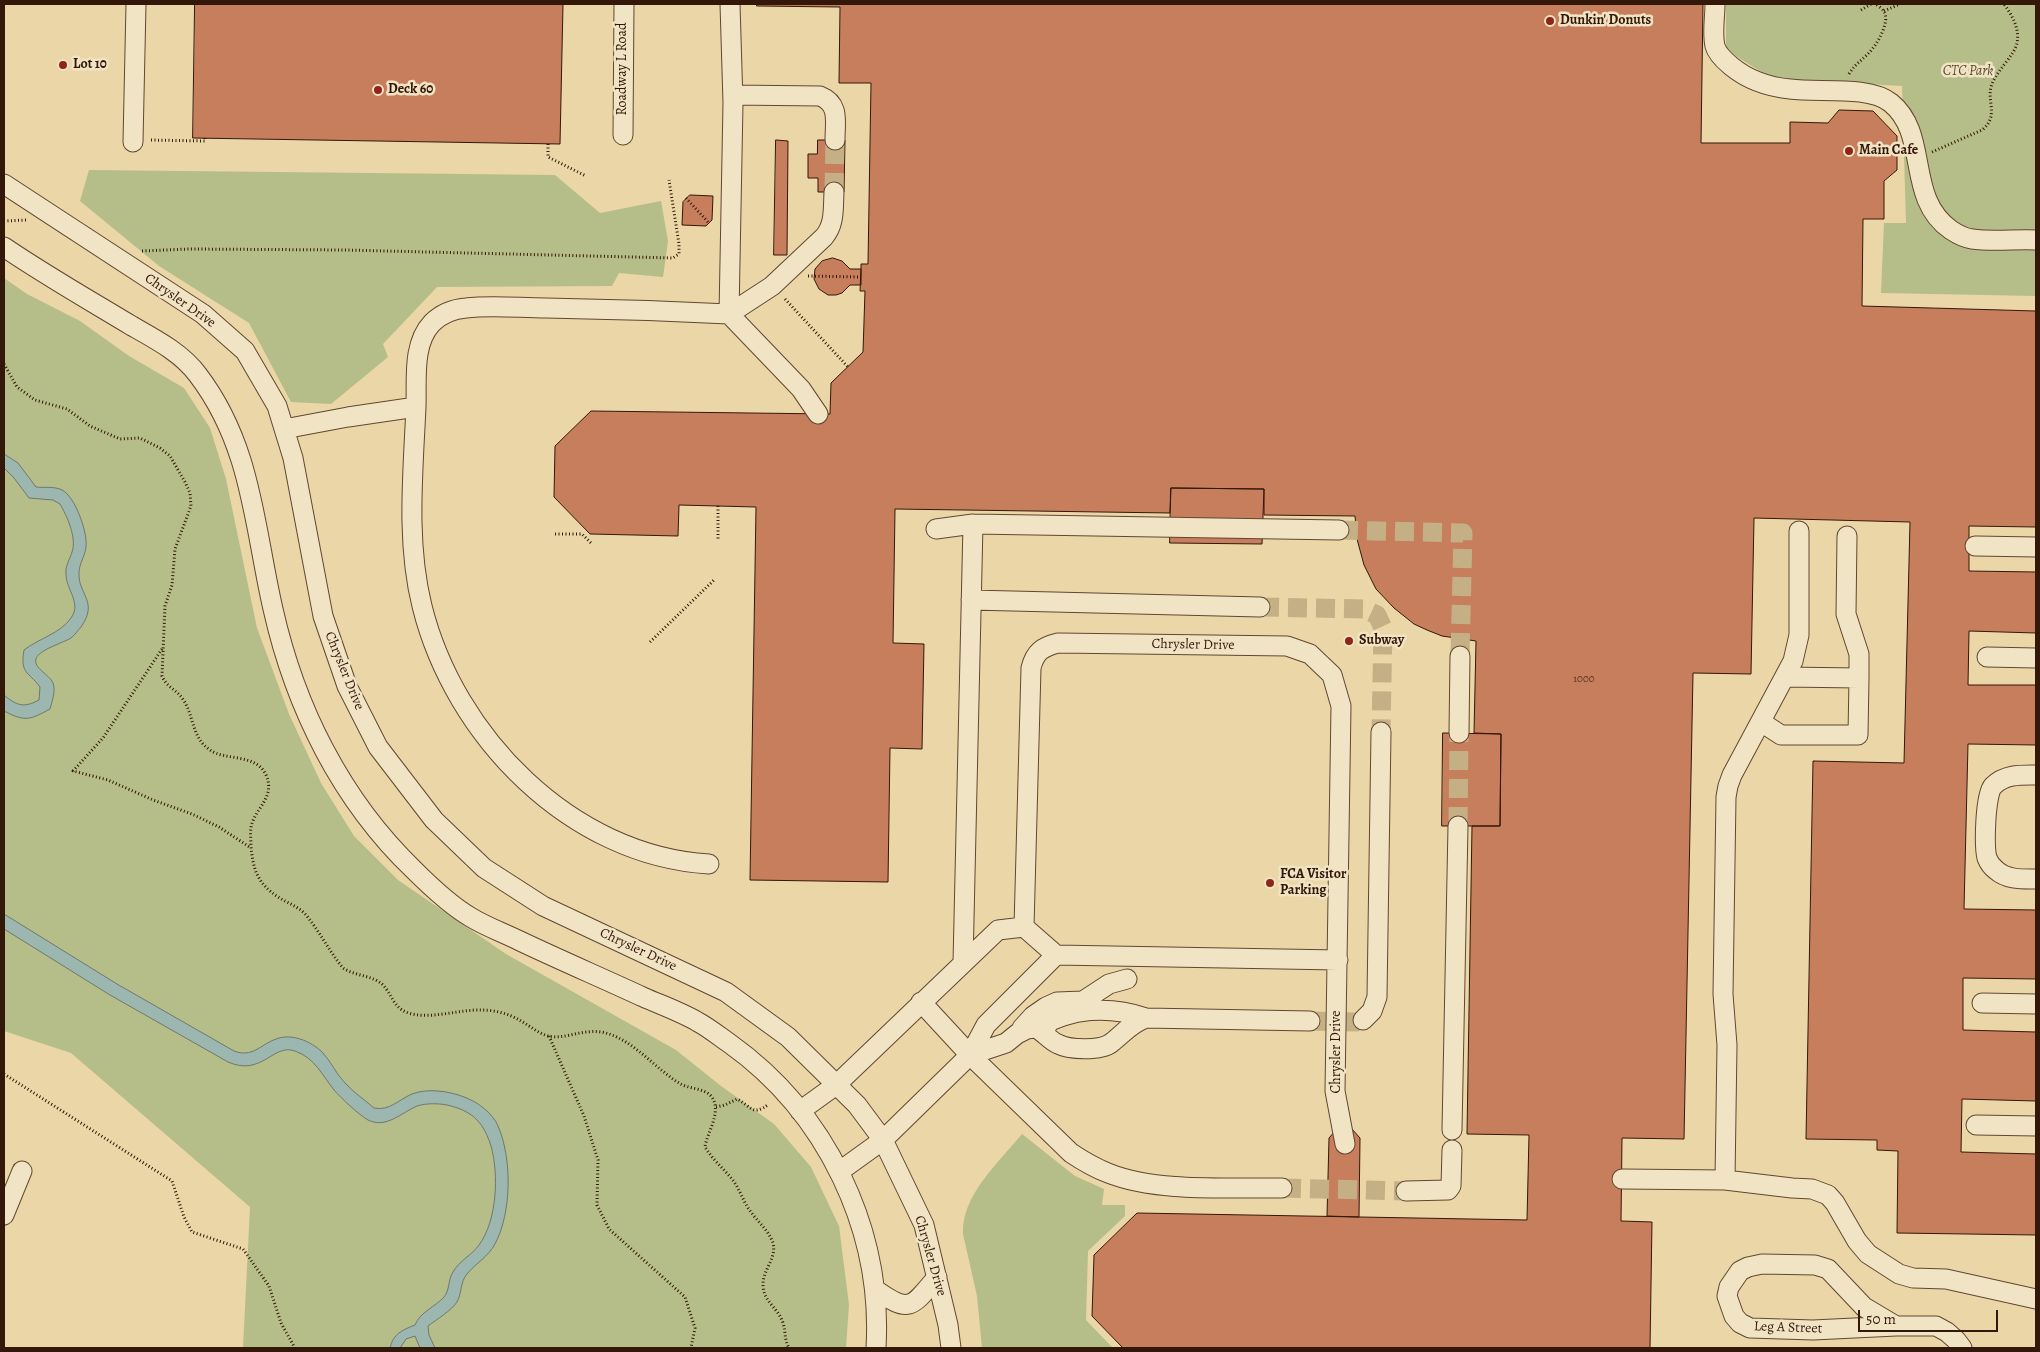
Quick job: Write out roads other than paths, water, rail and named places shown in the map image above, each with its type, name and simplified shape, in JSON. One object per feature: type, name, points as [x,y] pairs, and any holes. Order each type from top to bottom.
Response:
[{"type":"street","points":[[136,4],[139,141]]},
{"type":"street","name":"Roadway L Road","points":[[623,135],[624,4]]},
{"type":"street","points":[[730,4],[732,95],[729,314],[801,389],[818,414]]},
{"type":"street","points":[[1715,4],[1715,47],[1720,56],[1751,79],[1790,89],[1876,95],[1890,102],[1901,114],[1909,129],[1926,200],[1943,224],[1956,234],[1970,239],[2036,240]]},
{"type":"street","points":[[732,95],[820,96],[829,100],[834,109],[835,140]]},
{"type":"street","name":"Chrysler Drive","points":[[4,184],[202,314],[245,350],[277,406],[293,458],[323,616],[347,686],[378,747],[434,820],[484,868],[543,906],[726,992],[788,1037],[856,1105],[883,1140],[924,1225],[937,1277],[949,1345]]},
{"type":"street","points":[[709,864],[672,860],[645,852],[591,828],[563,811],[541,794],[504,760],[469,714],[454,690],[430,634],[417,581],[412,530],[419,349],[423,335],[432,323],[443,314],[456,310],[480,307],[729,314],[772,286],[824,237],[830,230],[833,222],[834,192]]},
{"type":"street","points":[[4,247],[168,348],[196,371],[223,411],[238,447],[250,491],[272,608],[282,648],[297,689],[332,766],[356,804],[383,838],[422,877],[470,917],[699,1022],[744,1054],[778,1083],[800,1111],[840,1171],[860,1220],[871,1261],[876,1290],[877,1347]]},
{"type":"street","points":[[284,430],[348,417],[416,407]]},
{"type":"street","points":[[936,528],[973,524],[1339,530]]},
{"type":"street","points":[[962,963],[973,524]]},
{"type":"street","points":[[1725,1180],[1727,1045],[1723,994],[1726,797],[1732,775],[1795,655],[1799,635],[1799,531]]},
{"type":"street","points":[[1761,722],[1781,735],[1858,736],[1858,654],[1846,614],[1847,536]]},
{"type":"street","points":[[1975,546],[2036,547]]},
{"type":"street","points":[[971,600],[1260,607]]},
{"type":"street","name":"Chrysler Drive","points":[[1024,927],[1031,668],[1038,651],[1045,646],[1058,642],[1287,646],[1310,654],[1332,675],[1341,706],[1335,1091],[1345,1144]]},
{"type":"street","points":[[1459,733],[1460,656]]},
{"type":"street","points":[[1987,657],[2036,658]]},
{"type":"street","points":[[1785,677],[1858,678]]},
{"type":"street","points":[[1363,1020],[1372,1011],[1377,997],[1381,732]]},
{"type":"street","points":[[2036,775],[2012,776],[2001,780],[1992,788],[1988,803],[1986,851],[1991,865],[2003,874],[2017,879],[2036,879]]},
{"type":"street","points":[[1452,1130],[1458,826]]},
{"type":"street","points":[[800,1111],[836,1085],[998,930],[1024,927],[1056,956],[1338,960]]},
{"type":"street","points":[[840,1171],[883,1140],[970,1055],[986,1025],[1056,956]]},
{"type":"street","points":[[970,1055],[1006,1044],[1033,1016],[1046,1006],[1056,1002],[1083,1001],[1109,984],[1127,979]]},
{"type":"street","points":[[921,1002],[970,1055],[1071,1153],[1109,1174],[1164,1186],[1282,1188]]},
{"type":"street","points":[[1982,1003],[2036,1004]]},
{"type":"street","points":[[1017,1034],[1036,1028],[1056,1017],[1081,1012],[1126,1011],[1132,1026]]},
{"type":"street","points":[[1036,1028],[1056,1044],[1067,1047],[1100,1048],[1106,1046],[1132,1026],[1310,1021]]},
{"type":"street","points":[[1976,1125],[2036,1126]]},
{"type":"street","points":[[1406,1191],[1448,1190],[1451,1186],[1452,1150]]},
{"type":"street","points":[[4,1215],[22,1171]]},
{"type":"street","points":[[1622,1179],[1725,1180],[1792,1188],[1812,1188],[1820,1191],[1835,1203],[1857,1241],[1868,1254],[1899,1274],[1912,1278],[1946,1279],[2036,1299]]},
{"type":"street","name":"Leg A Street","points":[[1896,1326],[1864,1307],[1828,1269],[1815,1265],[1762,1264],[1748,1267],[1740,1271],[1729,1287],[1727,1296],[1734,1316],[1740,1323],[1750,1328],[1812,1330],[1936,1326],[1947,1332],[1962,1348]]},
{"type":"street","points":[[876,1290],[899,1305],[910,1304],[920,1298],[937,1277]]},
{"type":"water","points":[[4,454],[18,463],[36,487],[62,490],[72,499],[83,524],[86,541],[79,573],[81,587],[88,604],[86,618],[71,638],[41,653],[36,659],[39,668],[53,683],[53,696],[50,709],[37,716],[27,718],[17,717],[4,711],[4,695],[21,705],[39,700],[40,687],[24,668],[24,650],[61,628],[67,623],[74,612],[75,607],[66,571],[72,552],[73,540],[68,521],[60,504],[53,500],[29,498],[4,468]]},
{"type":"water","points":[[4,914],[117,984],[234,1051],[240,1053],[251,1052],[282,1037],[301,1039],[312,1044],[322,1052],[345,1083],[374,1108],[385,1108],[412,1094],[431,1091],[452,1093],[464,1097],[474,1101],[488,1112],[496,1121],[506,1153],[508,1185],[505,1217],[501,1231],[492,1249],[465,1277],[455,1305],[428,1326],[429,1335],[435,1348],[420,1348],[415,1336],[406,1339],[400,1348],[390,1348],[396,1336],[415,1325],[424,1313],[444,1297],[453,1272],[479,1245],[490,1223],[495,1197],[494,1157],[485,1131],[477,1120],[466,1112],[447,1105],[425,1104],[381,1123],[368,1120],[334,1090],[313,1062],[295,1051],[280,1051],[258,1063],[250,1065],[240,1066],[228,1062],[110,995],[4,929]]},
{"type":"tunnel","points":[[834,192],[835,140]]},
{"type":"tunnel","points":[[1339,530],[1463,533],[1460,656]]},
{"type":"tunnel","points":[[1260,607],[1364,609],[1377,615],[1383,628],[1381,732]]},
{"type":"tunnel","points":[[1458,826],[1459,733]]},
{"type":"tunnel","points":[[1310,1021],[1356,1022],[1363,1020]]},
{"type":"tunnel","points":[[1282,1188],[1406,1191]]},
{"type":"place","name":"Dunkin' Donuts","points":[[1550,21]]},
{"type":"place","name":"Lot 10","points":[[63,65]]},
{"type":"place","name":"Deck 60","points":[[378,90]]},
{"type":"place","name":"Main Cafe","points":[[1849,151]]},
{"type":"place","name":"Subway","points":[[1349,641]]},
{"type":"place","name":"FCA Visitor Parking","points":[[1270,883]]},
{"type":"park label","name":"CTC Park","points":[[1968,72]]}]
